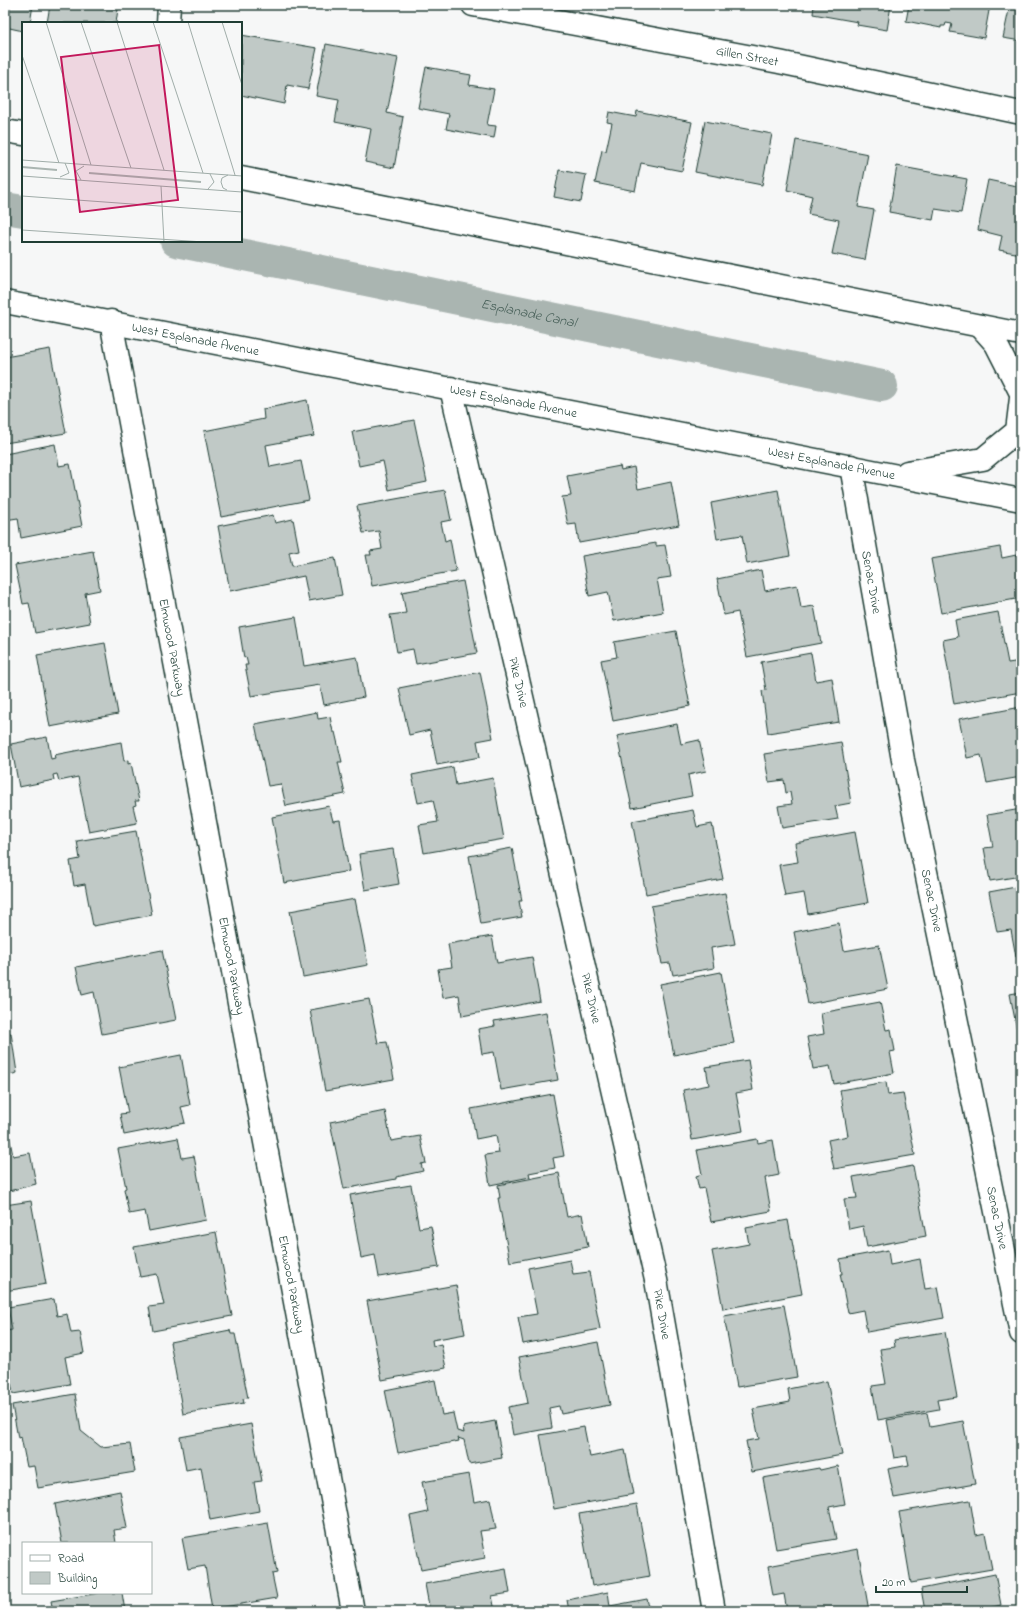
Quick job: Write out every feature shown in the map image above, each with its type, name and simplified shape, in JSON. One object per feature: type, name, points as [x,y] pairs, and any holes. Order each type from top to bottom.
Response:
[{"type":"street","points":[[168,22],[169,5]]},
{"type":"street","name":"Gillen Street","points":[[473,5],[779,62],[1021,113]]},
{"type":"street","points":[[5,131],[22,134]]},
{"type":"street","points":[[242,178],[1021,334]]},
{"type":"street","name":"West Esplanade Avenue","points":[[5,302],[111,321],[1021,500]]},
{"type":"street","name":"Elmwood Parkway","points":[[111,321],[353,1611]]},
{"type":"street","points":[[980,326],[996,344],[1021,393]]},
{"type":"street","name":"Pike Drive","points":[[451,388],[656,1280],[714,1611]]},
{"type":"street","points":[[894,475],[983,459],[1017,431],[1021,398]]},
{"type":"street","name":"Senac Drive","points":[[851,466],[902,760],[1021,1333]]},
{"type":"building","points":[[5,5],[33,5],[30,22],[22,22],[22,31],[5,27]]},
{"type":"building","points":[[50,5],[97,5],[118,9],[116,22],[47,22]]},
{"type":"building","points":[[814,5],[891,5],[887,30],[857,25],[858,22],[813,14]]},
{"type":"building","points":[[909,5],[990,5],[984,38],[950,32],[952,24],[946,23],[945,26],[941,26],[941,28],[906,21]]},
{"type":"building","points":[[1010,5],[1021,5],[1021,41],[1003,38]]},
{"type":"building","points":[[242,35],[317,48],[308,89],[287,85],[284,104],[242,95]]},
{"type":"building","points":[[326,44],[398,58],[387,113],[403,117],[394,168],[365,162],[371,129],[335,122],[339,100],[316,96]]},
{"type":"building","points":[[426,67],[471,75],[469,85],[494,89],[487,125],[496,126],[494,138],[446,129],[449,114],[418,108]]},
{"type":"building","points":[[637,111],[692,122],[682,171],[641,163],[635,191],[595,183],[602,150],[606,151],[612,123],[607,122],[609,112],[636,117]]},
{"type":"building","points":[[705,121],[772,134],[762,185],[695,172]]},
{"type":"building","points":[[796,140],[868,154],[858,207],[874,210],[865,260],[832,254],[839,220],[808,214],[812,196],[787,190]]},
{"type":"building","points":[[897,166],[967,179],[961,213],[935,209],[933,220],[889,212]]},
{"type":"building","points":[[559,170],[586,175],[581,202],[554,197]]},
{"type":"building","points":[[988,180],[1021,187],[1021,254],[999,250],[1002,236],[978,230]]},
{"type":"building","points":[[50,349],[66,433],[5,443],[5,357]]},
{"type":"building","points":[[307,400],[314,436],[266,445],[270,467],[301,461],[309,500],[221,517],[204,431],[264,419],[263,409]]},
{"type":"building","points":[[414,420],[427,482],[389,490],[383,461],[359,466],[352,432]]},
{"type":"building","points":[[55,444],[59,466],[70,464],[82,526],[21,538],[18,518],[5,520],[5,454]]},
{"type":"building","points":[[620,466],[621,470],[634,467],[638,489],[671,482],[679,525],[579,543],[576,524],[568,525],[562,497],[571,496],[567,476]]},
{"type":"building","points":[[445,490],[451,520],[441,522],[445,541],[450,539],[456,571],[372,586],[366,555],[371,555],[370,551],[382,549],[379,531],[363,533],[357,506]]},
{"type":"building","points":[[778,490],[790,556],[747,564],[742,535],[717,539],[711,503]]},
{"type":"building","points":[[273,515],[275,523],[293,519],[299,550],[289,552],[292,566],[335,558],[342,595],[309,601],[304,576],[230,591],[218,526]]},
{"type":"building","points":[[656,543],[656,546],[665,545],[671,577],[657,579],[663,612],[614,621],[608,592],[589,596],[582,556]]},
{"type":"building","points":[[1000,547],[1002,558],[1021,554],[1021,598],[941,613],[931,559]]},
{"type":"building","points":[[93,551],[100,590],[85,593],[90,623],[35,633],[29,603],[23,604],[15,565]]},
{"type":"building","points":[[761,570],[765,591],[797,585],[801,608],[814,606],[821,643],[747,657],[738,612],[724,615],[717,579]]},
{"type":"building","points":[[463,581],[477,653],[416,664],[413,649],[397,652],[390,615],[406,613],[402,592]]},
{"type":"building","points":[[998,612],[1008,663],[1021,661],[1021,692],[954,704],[943,640],[958,637],[955,620]]},
{"type":"building","points":[[296,617],[304,666],[357,657],[364,697],[324,705],[320,685],[251,696],[245,665],[248,665],[246,657],[244,658],[239,627]]},
{"type":"building","points":[[676,631],[690,706],[613,721],[601,660],[617,657],[614,642]]},
{"type":"building","points":[[105,643],[118,714],[50,727],[37,655]]},
{"type":"building","points":[[811,653],[816,681],[832,678],[839,722],[768,733],[762,691],[766,690],[761,662]]},
{"type":"building","points":[[480,672],[493,738],[477,741],[480,757],[437,765],[430,730],[409,735],[399,688]]},
{"type":"building","points":[[1021,707],[1021,777],[987,783],[981,755],[967,758],[959,719]]},
{"type":"building","points":[[317,712],[318,719],[330,717],[342,762],[338,762],[345,794],[286,806],[281,784],[268,786],[255,724]]},
{"type":"building","points":[[677,724],[681,744],[699,740],[706,771],[688,775],[692,796],[632,808],[617,736]]},
{"type":"building","points":[[47,737],[51,759],[55,758],[54,755],[121,742],[124,761],[128,760],[128,764],[131,763],[139,801],[135,801],[136,805],[133,806],[137,823],[89,832],[78,777],[59,781],[57,774],[53,775],[54,780],[19,787],[11,744]]},
{"type":"building","points":[[841,742],[851,803],[835,806],[838,819],[782,828],[778,806],[792,804],[790,792],[786,793],[784,780],[769,782],[764,754]]},
{"type":"building","points":[[453,767],[456,785],[493,778],[504,839],[424,853],[419,825],[438,822],[433,800],[418,803],[412,775]]},
{"type":"building","points":[[329,806],[333,821],[340,820],[349,871],[284,883],[272,817]]},
{"type":"building","points":[[1021,809],[1021,876],[990,881],[984,848],[993,847],[987,815]]},
{"type":"building","points":[[693,810],[697,827],[712,824],[723,879],[646,894],[632,821]]},
{"type":"building","points":[[136,831],[152,915],[93,926],[85,884],[74,886],[70,861],[80,859],[77,841]]},
{"type":"building","points":[[855,832],[868,903],[808,914],[804,893],[785,896],[779,865],[798,862],[795,843]]},
{"type":"building","points":[[512,848],[522,901],[519,901],[522,917],[481,924],[469,856]]},
{"type":"building","points":[[393,849],[399,884],[365,890],[359,854]]},
{"type":"building","points":[[1021,886],[1021,956],[1016,957],[1011,930],[997,932],[989,892]]},
{"type":"building","points":[[725,893],[735,944],[711,948],[714,968],[673,975],[670,963],[662,964],[651,906]]},
{"type":"building","points":[[355,899],[368,965],[303,977],[290,911]]},
{"type":"building","points":[[839,923],[844,951],[879,945],[888,989],[808,1004],[794,932]]},
{"type":"building","points":[[492,936],[497,963],[532,957],[540,1001],[462,1016],[459,995],[443,998],[438,969],[452,967],[448,944]]},
{"type":"building","points":[[162,950],[176,1020],[102,1034],[94,992],[82,995],[76,967]]},
{"type":"building","points":[[721,972],[734,1043],[674,1055],[660,984]]},
{"type":"building","points":[[1021,992],[1021,1051],[1010,994]]},
{"type":"building","points":[[369,999],[378,1043],[387,1042],[394,1079],[325,1091],[310,1010]]},
{"type":"building","points":[[880,1002],[886,1030],[891,1029],[895,1051],[890,1052],[894,1073],[834,1084],[830,1066],[813,1069],[807,1037],[824,1034],[821,1013]]},
{"type":"building","points":[[546,1012],[558,1080],[501,1090],[494,1052],[482,1054],[478,1029],[495,1026],[494,1021]]},
{"type":"building","points":[[11,1033],[17,1073],[5,1076],[5,1034]]},
{"type":"building","points":[[181,1055],[190,1105],[181,1107],[185,1123],[124,1135],[120,1114],[128,1113],[119,1067]]},
{"type":"building","points":[[748,1060],[753,1090],[736,1093],[743,1131],[692,1140],[683,1090],[709,1085],[706,1067]]},
{"type":"building","points":[[5,1076],[9,1094],[5,1095]]},
{"type":"building","points":[[886,1082],[888,1095],[903,1093],[915,1155],[834,1169],[828,1140],[848,1136],[840,1090]]},
{"type":"building","points":[[553,1094],[564,1156],[553,1158],[555,1168],[529,1173],[530,1177],[490,1185],[485,1155],[499,1153],[496,1135],[476,1139],[471,1109]]},
{"type":"building","points":[[385,1111],[391,1141],[420,1136],[426,1163],[421,1164],[423,1171],[396,1177],[396,1179],[344,1189],[330,1122]]},
{"type":"building","points":[[5,1120],[13,1156],[30,1153],[36,1184],[5,1192]]},
{"type":"building","points":[[178,1138],[182,1158],[194,1156],[206,1220],[149,1231],[145,1211],[129,1214],[124,1189],[126,1188],[118,1149]]},
{"type":"building","points":[[757,1139],[758,1143],[773,1140],[779,1175],[765,1178],[771,1211],[711,1222],[704,1188],[699,1189],[696,1176],[702,1174],[697,1150]]},
{"type":"building","points":[[913,1166],[926,1236],[867,1247],[863,1226],[849,1229],[844,1199],[857,1198],[853,1177]]},
{"type":"building","points":[[559,1173],[567,1217],[582,1214],[588,1247],[510,1262],[498,1198],[500,1198],[498,1185]]},
{"type":"building","points":[[411,1185],[419,1228],[431,1226],[439,1267],[379,1277],[375,1255],[361,1258],[350,1195]]},
{"type":"building","points":[[31,1201],[46,1284],[5,1291],[5,1205]]},
{"type":"building","points":[[788,1220],[802,1294],[723,1309],[712,1251],[749,1244],[746,1228]]},
{"type":"building","points":[[216,1232],[232,1316],[153,1331],[149,1307],[164,1305],[157,1274],[140,1277],[134,1247]]},
{"type":"building","points":[[888,1250],[890,1265],[920,1259],[925,1289],[938,1287],[944,1318],[867,1332],[863,1310],[848,1313],[840,1274],[842,1274],[840,1259]]},
{"type":"building","points":[[570,1260],[573,1274],[589,1272],[600,1329],[523,1344],[518,1317],[537,1314],[528,1268]]},
{"type":"building","points":[[456,1285],[465,1334],[432,1340],[433,1346],[441,1344],[446,1368],[382,1380],[367,1301]]},
{"type":"building","points":[[54,1299],[57,1316],[67,1314],[71,1333],[80,1332],[84,1353],[65,1357],[70,1384],[13,1394],[5,1351],[5,1331],[12,1330],[8,1307]]},
{"type":"building","points":[[784,1305],[797,1377],[737,1387],[724,1316]]},
{"type":"building","points":[[230,1330],[231,1334],[235,1334],[248,1398],[243,1399],[244,1403],[183,1414],[170,1342]]},
{"type":"building","points":[[945,1332],[957,1397],[937,1400],[939,1409],[878,1420],[872,1386],[886,1384],[880,1349],[895,1347],[894,1340]]},
{"type":"building","points":[[598,1342],[610,1405],[561,1414],[559,1406],[549,1408],[552,1428],[513,1435],[508,1407],[528,1403],[519,1357]]},
{"type":"building","points":[[435,1380],[442,1415],[453,1413],[457,1431],[464,1433],[463,1427],[495,1421],[502,1458],[469,1464],[464,1440],[458,1438],[459,1441],[398,1453],[385,1390]]},
{"type":"building","points":[[827,1381],[842,1455],[752,1472],[746,1441],[759,1439],[753,1409],[790,1402],[788,1389]]},
{"type":"building","points":[[75,1394],[81,1431],[101,1447],[130,1444],[135,1472],[38,1488],[34,1466],[27,1467],[21,1437],[18,1438],[12,1405]]},
{"type":"building","points":[[927,1413],[930,1427],[963,1421],[975,1484],[894,1498],[888,1469],[909,1465],[907,1456],[894,1458],[887,1420]]},
{"type":"building","points":[[251,1424],[262,1481],[254,1482],[259,1511],[210,1520],[201,1467],[186,1470],[180,1437]]},
{"type":"building","points":[[584,1427],[590,1457],[625,1450],[634,1494],[554,1509],[540,1435]]},
{"type":"building","points":[[838,1466],[845,1504],[829,1507],[836,1539],[776,1549],[763,1478]]},
{"type":"building","points":[[469,1474],[474,1502],[490,1499],[496,1529],[480,1531],[485,1558],[421,1570],[410,1516],[428,1512],[422,1482]]},
{"type":"building","points":[[120,1491],[127,1528],[114,1530],[116,1542],[62,1542],[55,1504]]},
{"type":"building","points":[[970,1500],[976,1535],[985,1533],[992,1569],[911,1583],[899,1512]]},
{"type":"building","points":[[637,1504],[650,1576],[592,1586],[579,1514]]},
{"type":"building","points":[[268,1523],[277,1573],[272,1574],[277,1598],[212,1609],[205,1566],[188,1569],[182,1538]]},
{"type":"building","points":[[858,1549],[869,1611],[787,1611],[784,1594],[773,1596],[768,1566]]},
{"type":"building","points":[[506,1569],[510,1593],[492,1596],[495,1611],[430,1611],[425,1584]]},
{"type":"building","points":[[995,1574],[1001,1605],[989,1608],[990,1611],[925,1611],[921,1589]]},
{"type":"building","points":[[608,1592],[610,1606],[647,1599],[650,1611],[569,1611],[567,1600]]},
{"type":"building","points":[[93,1594],[122,1594],[125,1611],[53,1611],[51,1601]]},
{"type":"waterway","name":"Esplanade Canal","points":[[5,208],[22,211]]},
{"type":"waterway","name":"Esplanade Canal","points":[[181,242],[882,386]]}]
